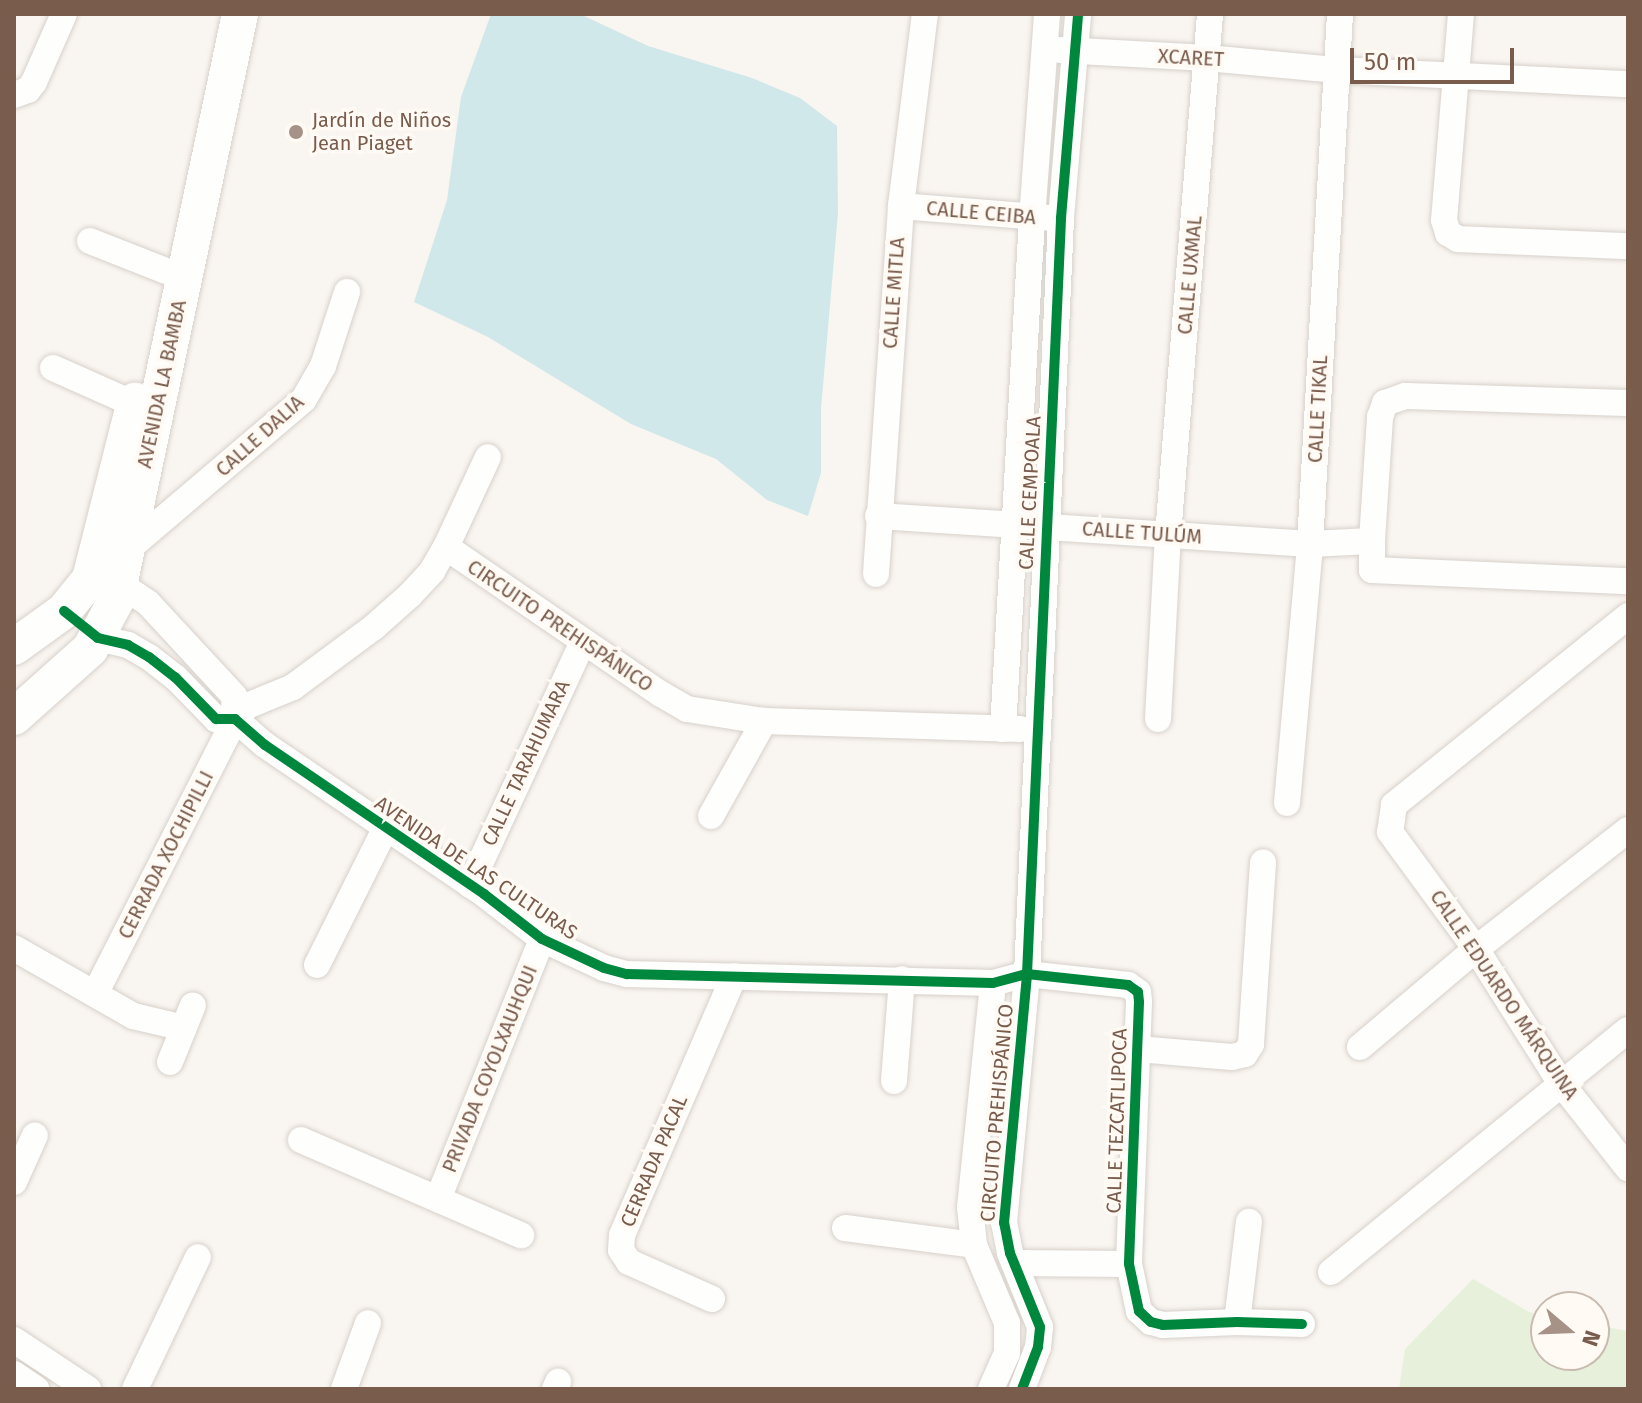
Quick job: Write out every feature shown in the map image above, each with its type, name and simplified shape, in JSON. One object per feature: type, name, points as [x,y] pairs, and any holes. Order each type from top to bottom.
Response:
[{"type":"street","points":[[14,95],[28,90],[34,82],[64,14]]},
{"type":"street","name":"AVENIDA LA BAMBA","points":[[14,717],[71,668],[98,638],[134,404],[224,14]]},
{"type":"street","name":"AVENIDA LA BAMBA","points":[[32,627],[105,581],[128,549],[240,14]]},
{"type":"street","name":"CALLE MITLA","points":[[876,574],[901,206],[925,14]]},
{"type":"street","name":"CALLE CEMPOALA","points":[[1003,729],[1047,14]]},
{"type":"street","name":"CALLE CEMPOALA","points":[[1027,974],[1061,218],[1078,14]]},
{"type":"street","name":"CALLE UXMAL","points":[[1158,719],[1168,535],[1210,14]]},
{"type":"street","name":"CALLE TIKAL","points":[[1287,803],[1310,544],[1340,14]]},
{"type":"street","points":[[1461,14],[1444,220],[1448,233],[1458,239],[1628,246]]},
{"type":"street","name":"XCARET","points":[[1046,48],[1337,70],[1628,84]]},
{"type":"street","name":"CALLE CEIBA","points":[[901,206],[1032,219],[1061,218]]},
{"type":"street","points":[[90,241],[166,271]]},
{"type":"street","name":"CALLE DALIA","points":[[128,549],[304,399],[323,366],[347,292]]},
{"type":"street","points":[[53,368],[134,404]]},
{"type":"street","points":[[1628,403],[1405,396],[1385,403],[1380,417],[1372,541],[1372,570],[1628,581]]},
{"type":"street","points":[[446,547],[488,457]]},
{"type":"street","name":"CALLE TULÚM","points":[[878,516],[1310,544],[1372,541]]},
{"type":"street","name":"CIRCUITO PREHISPÁNICO","points":[[235,719],[247,706],[293,687],[383,620],[432,571],[446,547],[674,703],[699,712],[764,721],[1037,730]]},
{"type":"street","points":[[105,581],[148,603],[234,696],[235,719]]},
{"type":"street","name":"CALLE EDUARDO MÁRQUINA","points":[[1628,616],[1394,805],[1390,817],[1390,832],[1476,949],[1560,1082],[1628,1168]]},
{"type":"street","points":[[32,627],[98,638]]},
{"type":"street","points":[[32,627],[50,656],[71,668]]},
{"type":"street","name":"AVENIDA DE LAS CULTURAS","points":[[98,638],[128,645],[149,657],[175,677],[216,719],[235,719],[265,745],[470,885],[542,939],[582,960],[627,974],[993,983],[1027,974],[1128,985]]},
{"type":"street","name":"CALLE TARAHUMARA","points":[[470,885],[583,642]]},
{"type":"street","name":"CERRADA XOCHIPILLI","points":[[96,992],[235,719]]},
{"type":"street","points":[[711,816],[745,749],[764,721]]},
{"type":"street","points":[[317,965],[385,829]]},
{"type":"street","points":[[1360,1047],[1476,949],[1628,830]]},
{"type":"street","name":"CALLE TEZCATLIPOCA","points":[[1138,1049],[1232,1057],[1245,1054],[1251,1044],[1263,862]]},
{"type":"street","name":"PRIVADA COYOLXAUHQUI","points":[[438,1199],[542,939]]},
{"type":"street","points":[[14,948],[96,992],[133,1016],[188,1017],[170,1062]]},
{"type":"street","name":"CIRCUITO PREHISPÁNICO","points":[[1022,1389],[1038,1347],[1040,1327],[1014,1263],[1004,1223],[1027,974]]},
{"type":"street","name":"CERRADA PACAL","points":[[712,1299],[629,1262],[621,1250],[622,1235],[734,976]]},
{"type":"street","points":[[894,1081],[902,979]]},
{"type":"street","name":"CIRCUITO PREHISPÁNICO","points":[[991,1389],[1007,1353],[1007,1323],[974,1245],[970,1207],[993,983]]},
{"type":"street","name":"CALLE TEZCATLIPOCA","points":[[1128,985],[1138,992],[1129,1264],[1139,1311],[1151,1322],[1163,1325],[1237,1322],[1302,1324]]},
{"type":"street","points":[[1331,1272],[1560,1082],[1628,1030]]},
{"type":"street","points":[[977,1133],[1012,1137]]},
{"type":"street","points":[[14,1182],[35,1135]]},
{"type":"street","name":"PRIVADA COYOLXAUHQUI","points":[[301,1140],[521,1235]]},
{"type":"street","points":[[1237,1322],[1249,1222]]},
{"type":"street","points":[[845,1228],[974,1245]]},
{"type":"street","points":[[135,1389],[198,1257]]},
{"type":"street","points":[[1014,1263],[1129,1264]]},
{"type":"street","points":[[344,1389],[368,1323]]},
{"type":"street","points":[[14,1340],[88,1389]]},
{"type":"street","points":[[14,1374],[36,1389]]},
{"type":"green space","points":[[1473,1279],[1530,1312],[1530,1371],[1610,1371],[1610,1328],[1628,1331],[1628,1389],[1399,1389],[1405,1349]]},
{"type":"water","points":[[491,14],[580,14],[648,46],[752,78],[800,98],[837,126],[838,213],[821,409],[821,473],[808,516],[767,500],[716,459],[631,424],[488,337],[414,302],[447,200],[461,97]]},
{"type":"cycle path","points":[[1022,1389],[1038,1347],[1040,1327],[1010,1253],[1004,1223],[1027,974],[1061,218],[1078,14]]},
{"type":"cycle path","points":[[64,611],[98,638],[128,645],[149,657],[175,677],[216,719],[235,719],[265,745],[484,894],[542,939],[604,968],[627,974],[993,983],[1027,974],[1128,985],[1138,992],[1139,1002],[1129,1264],[1139,1311],[1151,1322],[1163,1325],[1237,1322],[1302,1324]]},
{"type":"place","name":"Jardín de Niños Jean Piaget","points":[[296,132]]}]
